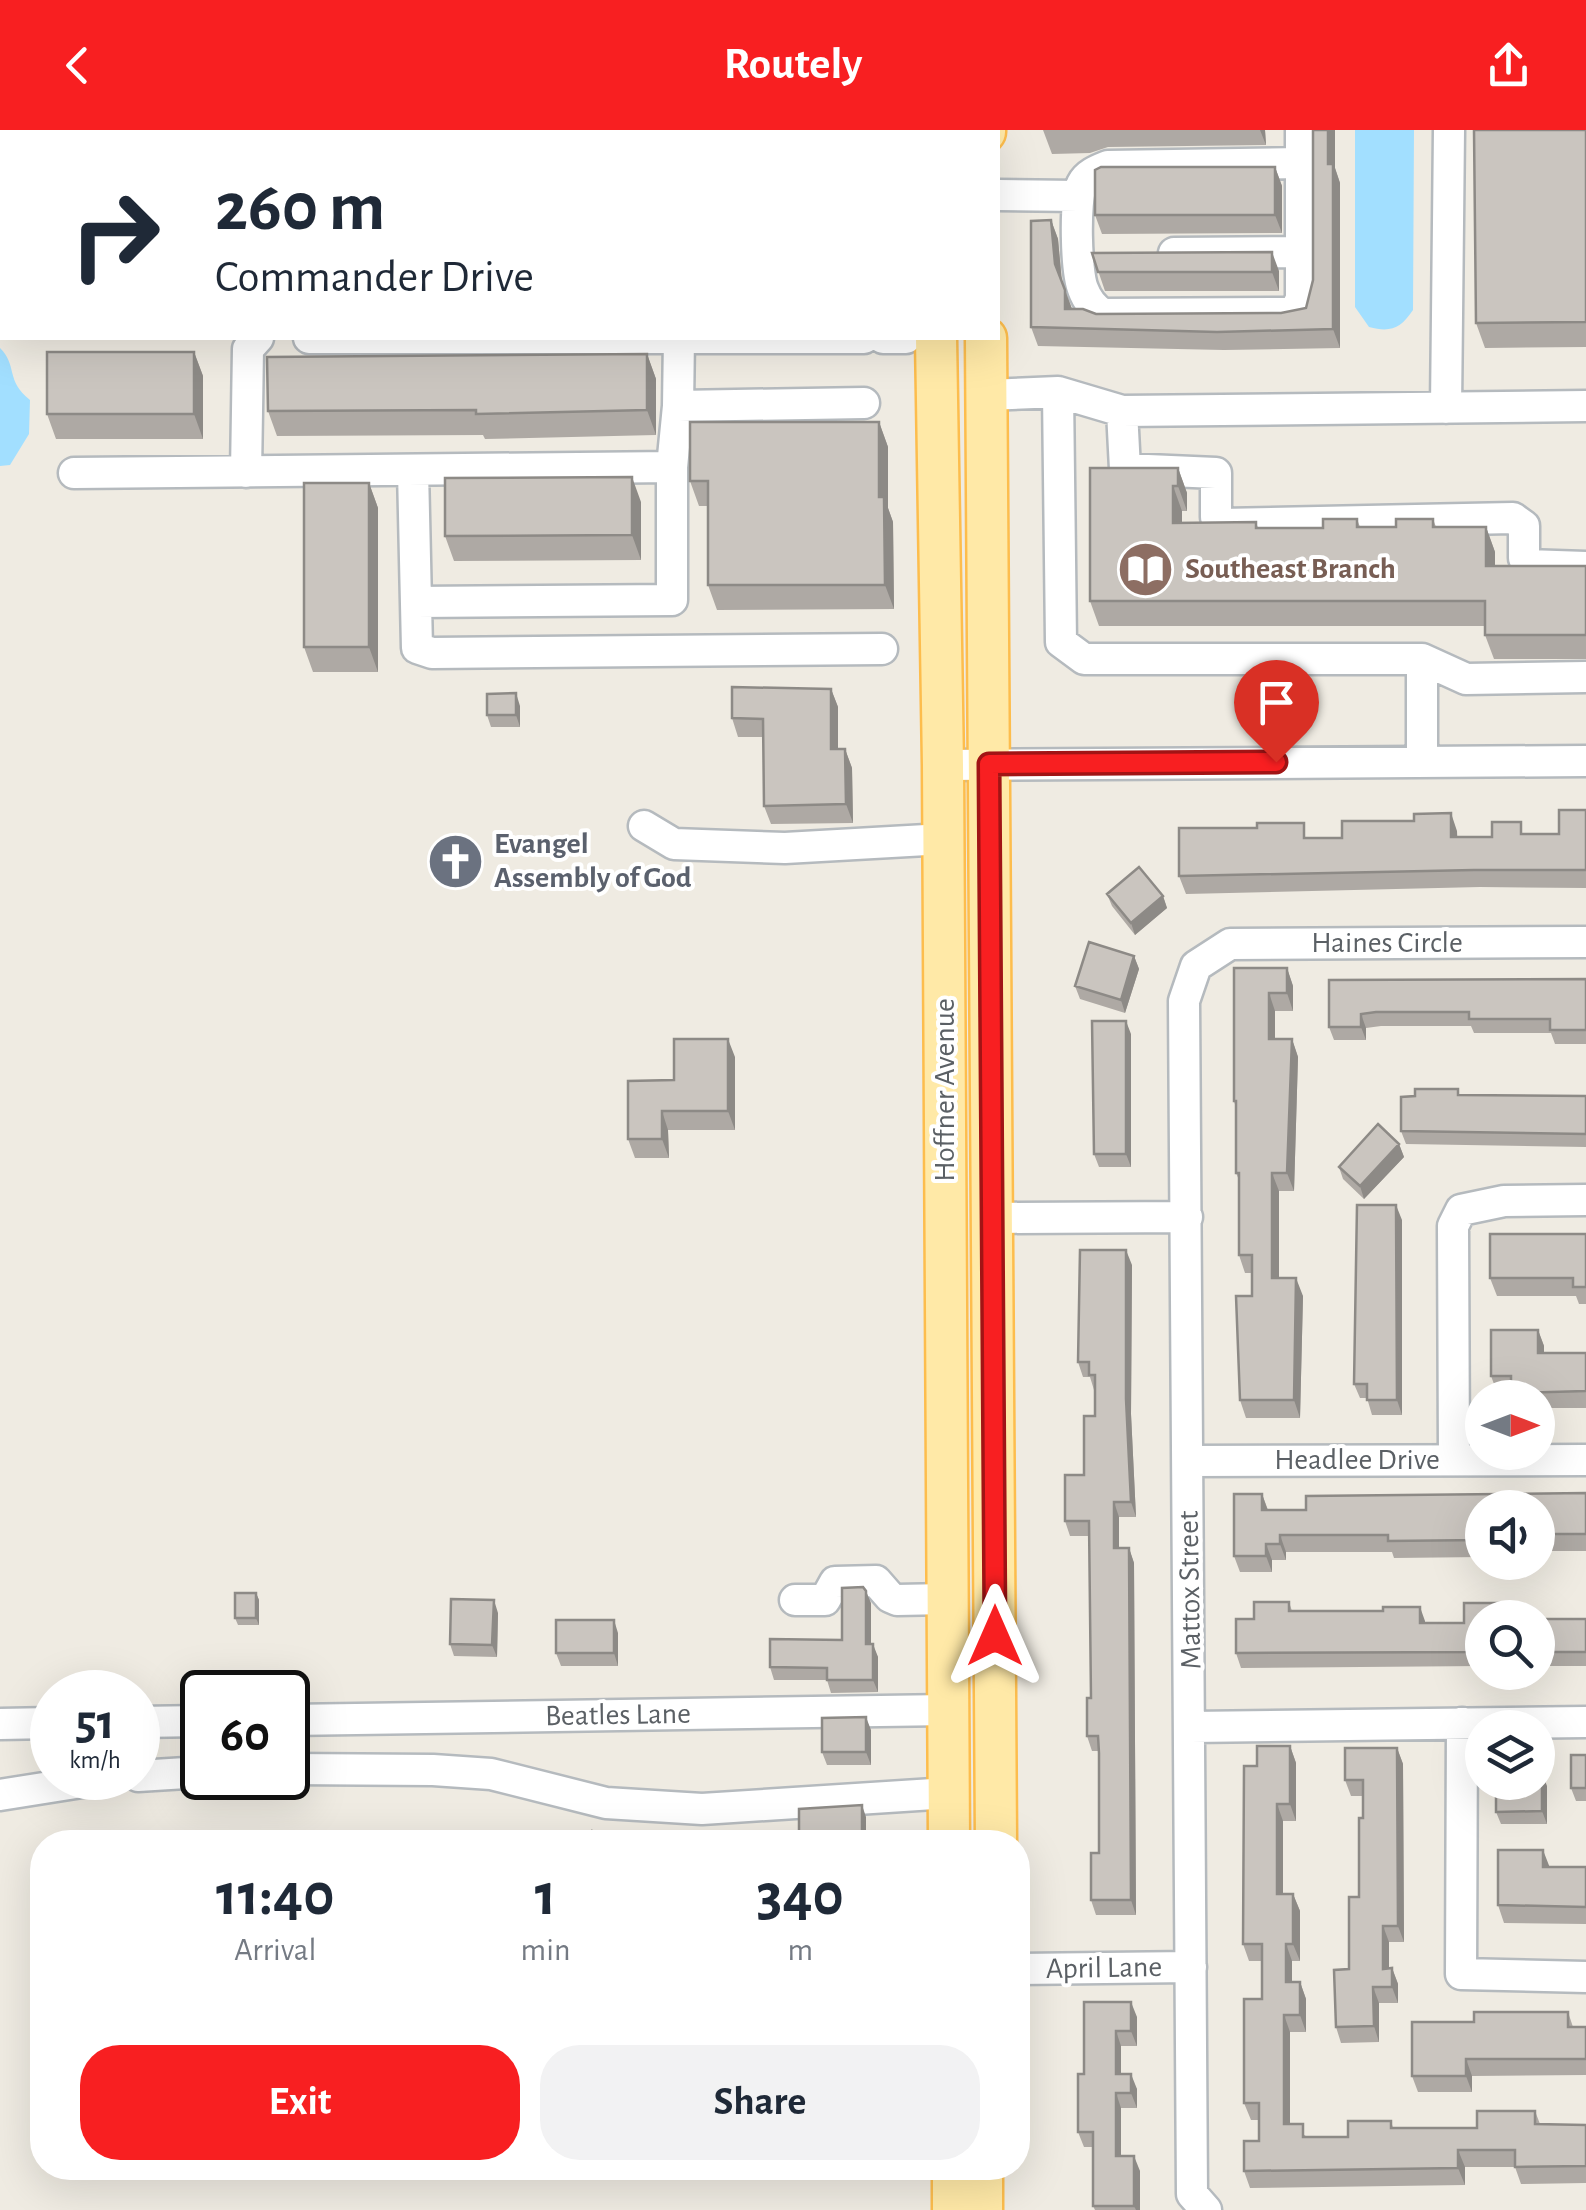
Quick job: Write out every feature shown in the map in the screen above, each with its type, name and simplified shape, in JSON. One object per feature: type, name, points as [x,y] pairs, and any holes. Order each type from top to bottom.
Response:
[{"type":"main road","name":"Hoffner Avenue","points":[[936,340],[944,840],[949,1830]]},
{"type":"main road","name":"Hoffner Avenue","points":[[986,340],[996,1830]]},
{"type":"main road","points":[[948,1710],[968,1739],[966,1830]]},
{"type":"main road","points":[[953,2180],[953,2210]]},
{"type":"main road","points":[[982,2180],[982,2210]]},
{"type":"main road","points":[[998,2180],[999,2210]]},
{"type":"street","points":[[1301,130],[1301,163],[1301,299],[1296,309],[1288,313],[1103,314],[1084,294],[1080,280],[1088,253],[1078,196],[1087,178],[1108,166],[1301,163]]},
{"type":"street","points":[[1446,408],[1449,130]]},
{"type":"street","points":[[1000,196],[1078,196]]},
{"type":"street","points":[[1153,253],[1301,252]]},
{"type":"street","points":[[246,472],[248,349],[256,340]]},
{"type":"street","points":[[671,651],[672,467],[679,340]]},
{"type":"street","points":[[987,395],[1058,392],[1122,411],[1586,406]]},
{"type":"street","points":[[1058,392],[1061,642],[1084,659],[1422,659],[1466,679],[1586,678]]},
{"type":"street","points":[[678,406],[864,404]]},
{"type":"street","points":[[1122,411],[1125,469],[1216,473],[1216,517],[1222,524],[1514,518],[1524,526],[1527,565],[1586,567]]},
{"type":"street","points":[[74,473],[672,467]]},
{"type":"street","points":[[414,470],[417,648],[432,653],[882,650]]},
{"type":"street","points":[[416,602],[672,600]]},
{"type":"street","points":[[1422,659],[1422,762]]},
{"type":"street","points":[[943,765],[1586,761]]},
{"type":"street","points":[[644,826],[674,844],[785,848],[944,840]]},
{"type":"street","name":"Haines Circle","points":[[1196,966],[1230,944],[1586,942]]},
{"type":"street","name":"Mattox Street","points":[[1196,966],[1184,1001],[1192,2194],[1206,2210]]},
{"type":"street","points":[[1454,1460],[1453,1226],[1461,1210],[1504,1201],[1586,1200]]},
{"type":"street","points":[[992,1218],[1187,1217]]},
{"type":"street","name":"Headlee Drive","points":[[1188,1460],[1586,1460]]},
{"type":"street","points":[[795,1600],[825,1600],[835,1582],[876,1582],[890,1598],[897,1600],[948,1599]]},
{"type":"street","name":"Beatles Lane","points":[[310,1720],[948,1710]]},
{"type":"street","points":[[1191,1727],[1586,1722]]},
{"type":"street","points":[[0,1724],[30,1723]]},
{"type":"street","points":[[1462,1723],[1461,1974],[1586,1976]]},
{"type":"street","points":[[310,1768],[492,1774],[606,1803],[702,1809],[948,1793]]},
{"type":"street","points":[[0,1795],[30,1790]]},
{"type":"street","name":"April Lane","points":[[1030,1970],[1192,1968]]},
{"type":"water","points":[[1355,130],[1414,130],[1413,310],[1400,325],[1389,329],[1369,327],[1355,307]]},
{"type":"water","points":[[0,348],[17,386],[30,400],[29,434],[10,465],[0,466]]},
{"type":"building","points":[[1313,130],[1328,130],[1328,164],[1333,164],[1333,329],[1217,332],[1031,327],[1031,221],[1051,220],[1065,309],[1096,314],[1281,313],[1306,308],[1313,280]]},
{"type":"building","points":[[1474,130],[1586,130],[1586,322],[1476,323]]},
{"type":"building","points":[[1275,167],[1275,215],[1095,215],[1095,170]]},
{"type":"building","points":[[1272,252],[1272,272],[1098,272],[1092,253]]},
{"type":"building","points":[[47,352],[194,352],[194,414],[47,414]]},
{"type":"building","points":[[647,354],[647,410],[476,414],[476,410],[268,411],[267,357]]},
{"type":"building","points":[[690,422],[879,422],[885,585],[708,585],[708,481],[690,481]]},
{"type":"building","points":[[1090,468],[1178,468],[1178,486],[1173,486],[1173,523],[1256,522],[1256,528],[1323,528],[1323,519],[1357,519],[1357,527],[1396,527],[1396,519],[1433,519],[1433,527],[1486,527],[1486,566],[1586,566],[1586,635],[1485,635],[1485,601],[1090,601]]},
{"type":"building","points":[[632,477],[632,535],[445,536],[445,478]]},
{"type":"building","points":[[304,483],[369,483],[369,647],[304,647]]},
{"type":"building","points":[[732,687],[831,689],[831,749],[845,749],[846,804],[764,806],[763,719],[732,718]]},
{"type":"building","points":[[516,693],[516,715],[487,715],[487,694]]},
{"type":"building","points":[[1559,810],[1586,810],[1586,870],[1179,876],[1179,828],[1257,828],[1257,823],[1304,823],[1304,838],[1342,838],[1342,821],[1414,821],[1414,814],[1451,813],[1451,837],[1492,837],[1492,822],[1521,822],[1521,834],[1559,834]]},
{"type":"building","points":[[1139,867],[1163,896],[1131,923],[1107,894]]},
{"type":"building","points":[[1089,942],[1134,956],[1121,1000],[1075,986]]},
{"type":"building","points":[[1234,968],[1287,968],[1287,993],[1269,993],[1269,1039],[1292,1039],[1287,1173],[1272,1173],[1272,1278],[1296,1278],[1294,1400],[1240,1400],[1236,1296],[1252,1296],[1252,1255],[1239,1255]]},
{"type":"building","points":[[1586,979],[1586,1030],[1550,1030],[1550,1019],[1469,1019],[1469,1012],[1376,1012],[1361,1014],[1361,1027],[1329,1027],[1329,980]]},
{"type":"building","points":[[1092,1021],[1126,1021],[1126,1154],[1094,1154]]},
{"type":"building","points":[[674,1039],[728,1039],[728,1111],[662,1111],[662,1139],[628,1139],[628,1081],[674,1080]]},
{"type":"building","points":[[1415,1089],[1458,1089],[1458,1095],[1586,1096],[1586,1134],[1401,1131],[1401,1097],[1415,1096]]},
{"type":"building","points":[[1378,1124],[1399,1144],[1360,1186],[1339,1167]]},
{"type":"building","points":[[1357,1205],[1396,1205],[1397,1400],[1367,1400],[1367,1384],[1354,1384]]},
{"type":"building","points":[[1490,1234],[1586,1234],[1586,1287],[1573,1287],[1573,1278],[1490,1278]]},
{"type":"building","points":[[1080,1250],[1126,1250],[1131,1502],[1114,1502],[1114,1548],[1129,1548],[1131,1900],[1091,1900],[1091,1853],[1099,1853],[1099,1753],[1098,1736],[1087,1736],[1087,1698],[1091,1698],[1089,1521],[1065,1521],[1065,1475],[1084,1475],[1084,1416],[1095,1416],[1095,1375],[1089,1375],[1089,1362],[1078,1362]]},
{"type":"building","points":[[1491,1330],[1538,1330],[1538,1353],[1586,1353],[1586,1391],[1555,1392],[1555,1380],[1491,1376]]},
{"type":"building","points":[[1555,1493],[1586,1493],[1586,1534],[1555,1534]]},
{"type":"building","points":[[1234,1494],[1262,1494],[1262,1510],[1306,1510],[1306,1496],[1465,1494],[1465,1540],[1388,1541],[1388,1535],[1280,1535],[1280,1544],[1266,1544],[1266,1556],[1234,1556]]},
{"type":"building","points":[[863,1587],[866,1644],[873,1644],[873,1680],[827,1680],[827,1668],[770,1667],[770,1639],[842,1640],[842,1588]]},
{"type":"building","points":[[235,1593],[256,1593],[256,1618],[235,1618]]},
{"type":"building","points":[[451,1599],[494,1600],[492,1645],[450,1644]]},
{"type":"building","points":[[1254,1602],[1289,1602],[1289,1611],[1420,1607],[1420,1623],[1464,1623],[1465,1603],[1465,1652],[1236,1653],[1236,1619],[1254,1619]]},
{"type":"building","points":[[1555,1619],[1586,1619],[1586,1652],[1555,1652]]},
{"type":"building","points":[[556,1620],[614,1620],[614,1653],[556,1653]]},
{"type":"building","points":[[866,1717],[866,1752],[822,1752],[822,1718]]},
{"type":"building","points":[[1257,1746],[1290,1746],[1290,1804],[1277,1804],[1277,1894],[1293,1894],[1293,1944],[1286,1944],[1286,1982],[1300,1982],[1300,2015],[1284,2015],[1284,2124],[1303,2124],[1303,2137],[1348,2137],[1348,2121],[1391,2121],[1391,2128],[1477,2128],[1477,2111],[1535,2111],[1535,2124],[1586,2125],[1586,2166],[1515,2167],[1515,2150],[1458,2150],[1458,2168],[1244,2171],[1244,2141],[1259,2141],[1259,2103],[1244,2103],[1244,1999],[1262,1999],[1262,1944],[1243,1944],[1244,1766],[1257,1766]]},
{"type":"building","points":[[1345,1748],[1397,1748],[1398,1926],[1383,1926],[1383,1969],[1392,1968],[1392,1987],[1373,1987],[1374,2026],[1336,2027],[1334,1970],[1349,1969],[1349,1897],[1359,1897],[1359,1818],[1363,1818],[1363,1780],[1345,1780]]},
{"type":"building","points":[[1571,1755],[1586,1755],[1586,1788],[1571,1788]]},
{"type":"building","points":[[1496,1800],[1542,1800],[1542,1811],[1496,1812]]},
{"type":"building","points":[[862,1805],[862,1830],[799,1830],[799,1809]]},
{"type":"building","points":[[1498,1850],[1543,1850],[1543,1867],[1586,1867],[1586,1907],[1498,1905]]},
{"type":"building","points":[[1084,2002],[1131,2002],[1131,2031],[1116,2031],[1116,2074],[1131,2074],[1131,2093],[1116,2093],[1116,2156],[1134,2156],[1134,2206],[1093,2206],[1093,2132],[1078,2132],[1078,2074],[1084,2074]]},
{"type":"building","points":[[1474,2012],[1568,2012],[1568,2027],[1586,2027],[1586,2059],[1466,2059],[1466,2076],[1412,2076],[1412,2022],[1474,2022]]},
{"type":"place","name":"Southeast Branch","points":[[1146,569]]},
{"type":"place","name":"Evangel Assembly of God","points":[[455,861]]},
{"type":"route","points":[[995,1636],[989,764],[1276,762]]}]
